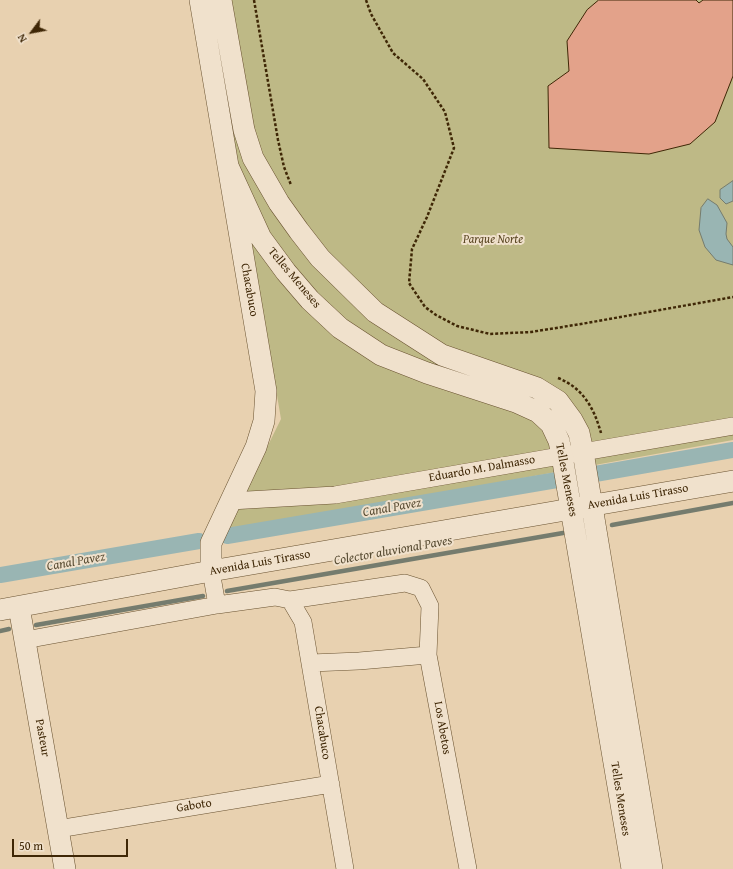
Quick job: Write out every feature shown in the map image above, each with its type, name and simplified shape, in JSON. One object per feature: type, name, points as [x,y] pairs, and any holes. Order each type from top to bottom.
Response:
[{"type":"street","name":"Chacabuco","points":[[200,0],[266,391],[264,421],[256,447],[211,543],[211,571]]},
{"type":"street","name":"Telles Meneses","points":[[222,0],[244,130],[253,158],[279,203],[311,248],[375,312],[442,355],[537,388],[558,402],[572,420],[579,433],[583,452],[582,507],[632,869]]},
{"type":"street","name":"Telles Meneses","points":[[228,166],[261,238],[286,272],[310,300],[340,328],[381,355],[516,402],[538,412],[551,424],[559,441],[562,456],[582,507],[652,869]]},
{"type":"street","name":"Eduardo M. Dalmasso","points":[[230,501],[335,495],[733,426]]},
{"type":"street","name":"Avenida Luis Tirasso","points":[[10,609],[211,571],[733,481]]},
{"type":"street","points":[[211,571],[217,606]]},
{"type":"street","name":"Los Abetos","points":[[290,600],[405,583],[421,588],[430,606],[428,655],[468,869]]},
{"type":"street","points":[[25,640],[275,597],[290,600]]},
{"type":"street","name":"Chacabuco","points":[[290,600],[304,622],[345,869]]},
{"type":"street","name":"Pasteur","points":[[10,609],[25,640],[65,869]]},
{"type":"street","points":[[311,663],[359,661],[428,655]]},
{"type":"street","name":"Gaboto","points":[[58,829],[331,784]]},
{"type":"path","points":[[254,0],[278,140],[284,167],[292,188]]},
{"type":"path","points":[[366,0],[371,14],[393,53],[423,79],[446,112],[454,148],[427,217],[412,249],[409,282],[425,306],[436,315],[457,326],[490,334],[530,332],[733,297]]},
{"type":"path","points":[[555,377],[578,390],[590,404],[597,420],[605,448]]},
{"type":"green space","name":"Parque Norte","points":[[210,0],[733,0],[733,440],[225,532],[281,419]]},
{"type":"water","points":[[733,181],[733,201],[726,204],[720,198],[720,190]]},
{"type":"water","points":[[708,199],[717,205],[727,223],[727,239],[733,247],[733,265],[716,260],[705,247],[699,230],[701,208]]},
{"type":"building","points":[[599,0],[696,0],[699,3],[703,0],[733,0],[733,76],[715,122],[690,144],[649,154],[549,148],[548,86],[569,71],[567,41],[587,10]]},
{"type":"waterway","name":"Canal Pavez","points":[[595,474],[733,450]]},
{"type":"waterway","name":"Canal Pavez","points":[[227,536],[557,480]]},
{"type":"waterway","name":"Colector aluvional Paves","points":[[612,525],[733,503]]},
{"type":"waterway","name":"Colector aluvional Paves","points":[[227,591],[563,533]]},
{"type":"waterway","name":"Canal Pavez","points":[[0,575],[199,541]]},
{"type":"waterway","name":"Colector aluvional Paves","points":[[36,625],[203,596]]},
{"type":"waterway","name":"Colector aluvional Paves","points":[[0,631],[9,629]]}]
